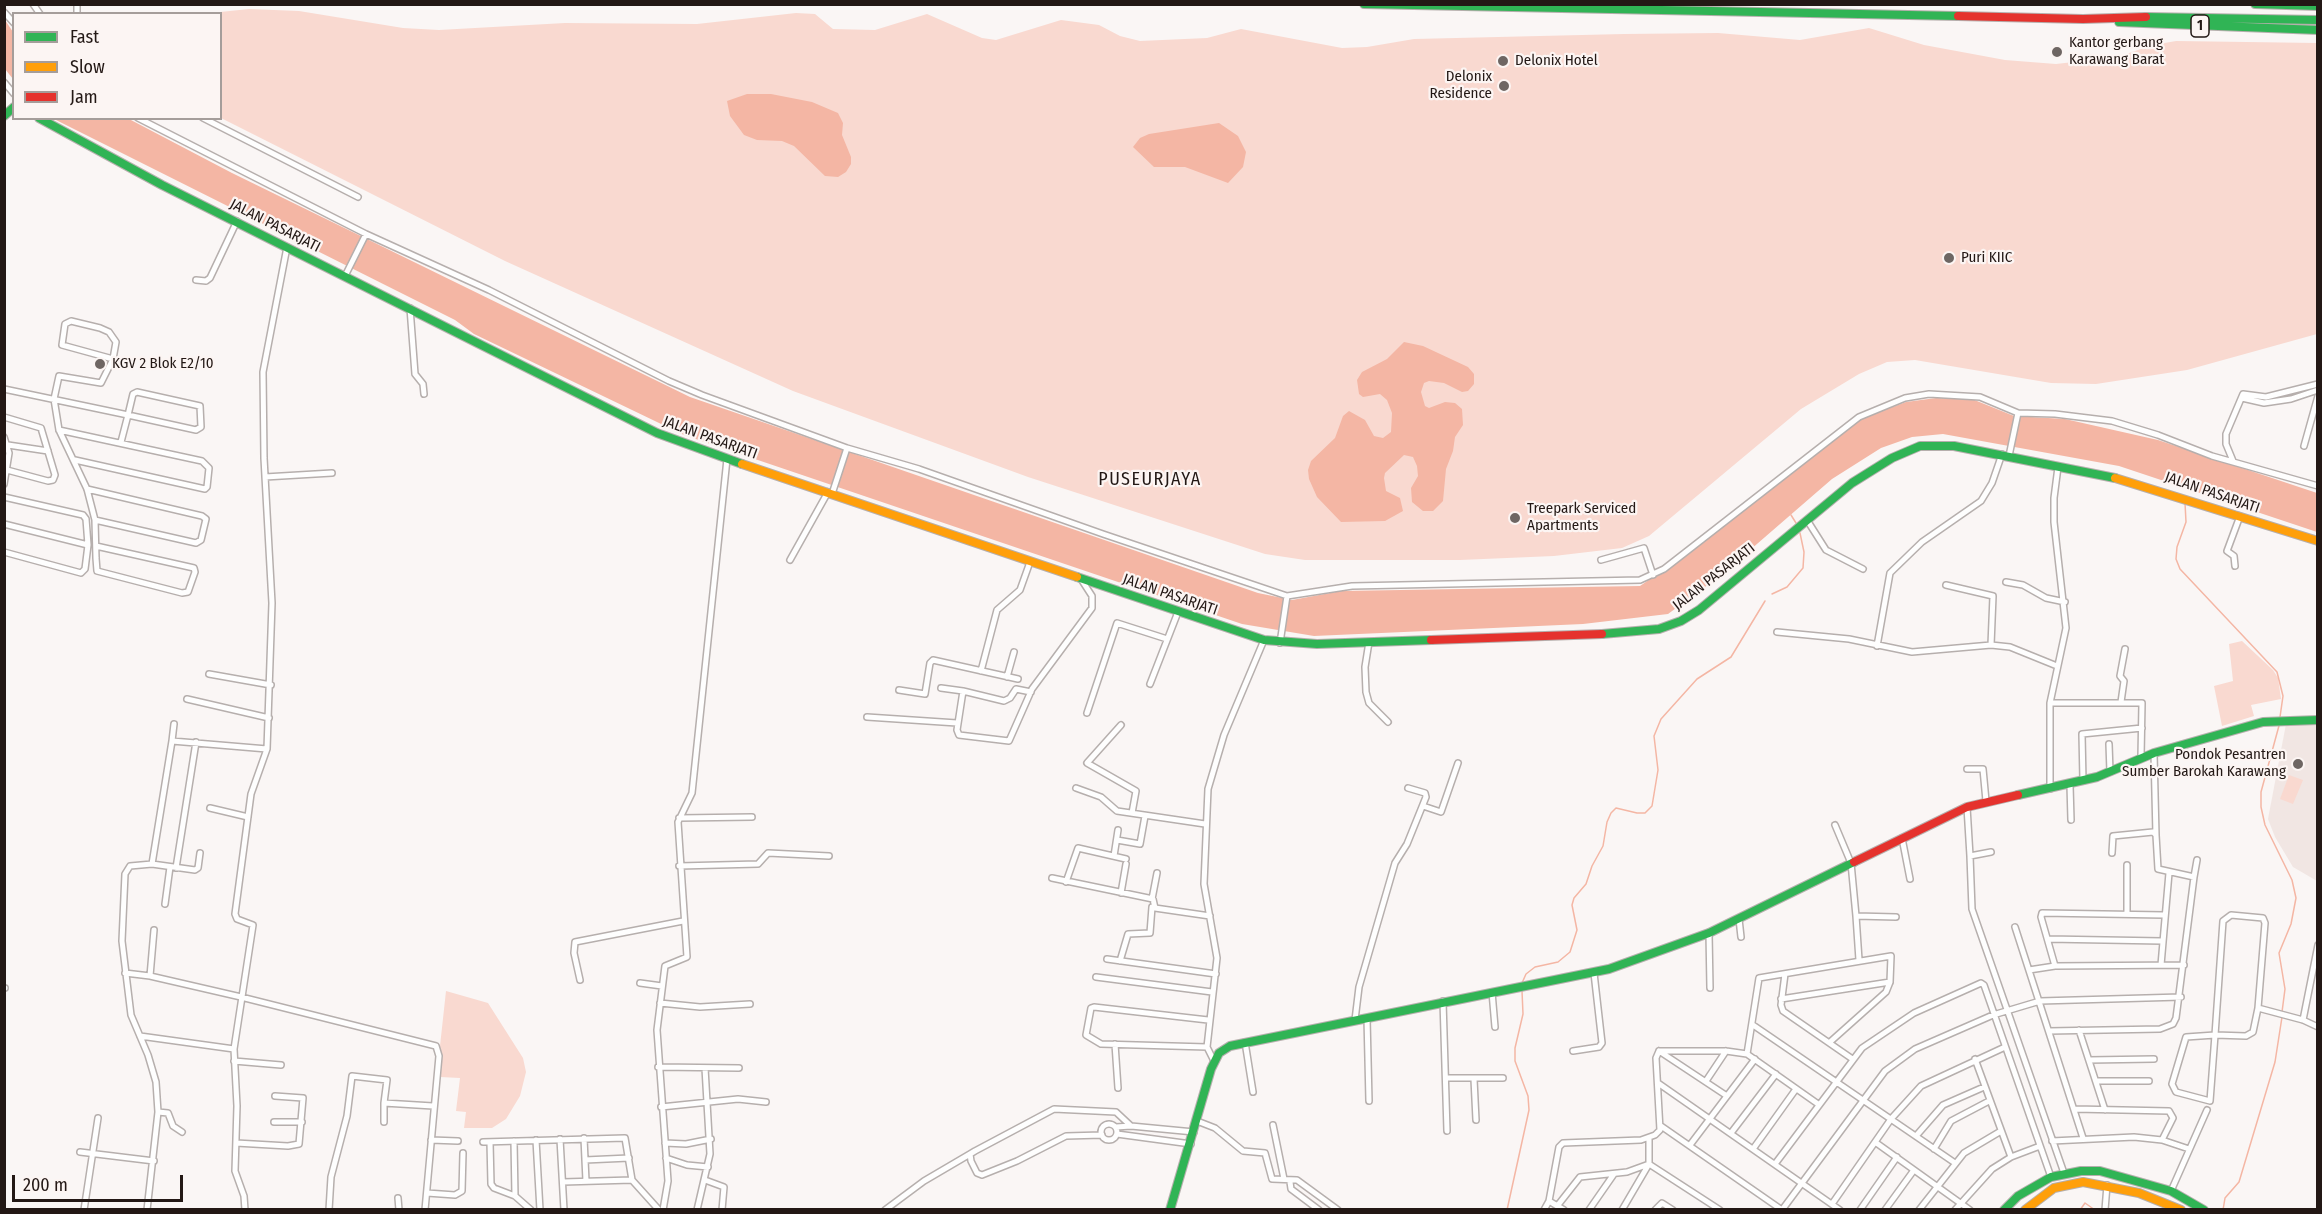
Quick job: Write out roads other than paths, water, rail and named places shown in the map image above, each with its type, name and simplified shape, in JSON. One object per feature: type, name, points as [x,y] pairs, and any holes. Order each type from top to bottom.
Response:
[{"type":"main road","name":"1","points":[[1365,4],[2083,19],[2210,17],[2318,20]]},
{"type":"main road","points":[[2255,4],[2318,6]]},
{"type":"main road","points":[[2292,5],[2302,4]]},
{"type":"main road","name":"1","points":[[2083,19],[2144,25],[2318,30]]},
{"type":"main road","name":"JALAN PASARJATI","points":[[43,120],[162,185],[627,419],[727,459],[831,491],[1030,562],[1264,640],[1369,642],[1616,633],[1659,629],[1681,621],[1699,610],[1852,483],[1911,449],[1941,445],[2005,455],[2152,486],[2318,541]]},
{"type":"main road","points":[[1170,1209],[1214,1061],[1225,1049],[1245,1042],[1443,1001],[1594,973],[1709,933],[1739,920],[1967,807],[1986,801],[2070,785],[2110,772],[2141,757],[2280,719],[2318,720]]},
{"type":"main road","points":[[2004,1209],[2018,1196],[2050,1177],[2081,1171],[2112,1173],[2171,1191],[2204,1209]]},
{"type":"main road","points":[[2025,1209],[2045,1193],[2065,1184],[2083,1182],[2107,1185],[2154,1198],[2181,1209]]},
{"type":"street","points":[[142,120],[366,234],[489,290],[669,381],[737,409],[847,448],[919,469],[1287,596],[1305,595],[1344,586],[1624,582],[1653,575],[1695,546],[1851,422],[1888,404],[1929,394],[1963,395],[1991,401],[2018,416],[2055,414],[2112,421],[2212,456],[2318,486]]},
{"type":"street","points":[[207,120],[358,197]]},
{"type":"street","points":[[196,280],[206,281],[210,278],[237,221]]},
{"type":"street","points":[[345,276],[366,234]]},
{"type":"street","points":[[245,1209],[244,1196],[235,1171],[237,1095],[234,1048],[253,925],[237,919],[235,914],[251,794],[267,749],[271,685],[272,575],[265,477],[263,372],[287,247]]},
{"type":"street","points":[[410,309],[415,374],[423,384],[424,394]]},
{"type":"street","points":[[96,546],[194,568],[195,572],[188,592],[182,593],[98,573],[96,546],[95,520],[87,489],[59,430],[54,399],[59,376],[101,383],[113,359],[116,342],[109,332],[71,321],[65,324],[62,345],[113,359]]},
{"type":"street","points":[[2243,396],[2266,397],[2318,384]]},
{"type":"street","points":[[4,389],[54,399],[128,415],[196,430],[201,427],[200,406],[137,392],[133,394],[128,415],[122,442]]},
{"type":"street","points":[[2243,396],[2264,403],[2291,399],[2318,390]]},
{"type":"street","points":[[2233,461],[2226,444],[2226,434],[2243,396]]},
{"type":"street","points":[[2304,446],[2318,396]]},
{"type":"street","points":[[1877,646],[1890,573],[1922,542],[1981,501],[2011,446],[2018,416]]},
{"type":"street","points":[[4,417],[37,424],[41,428],[56,472],[52,480],[7,470]]},
{"type":"street","points":[[59,430],[122,442],[208,464],[207,487],[205,489],[75,460]]},
{"type":"street","points":[[4,437],[7,470],[4,484]]},
{"type":"street","points":[[6,447],[48,451]]},
{"type":"street","points":[[790,560],[831,491],[847,448]]},
{"type":"street","points":[[661,1209],[668,1181],[658,1067],[660,1003],[665,965],[687,958],[679,866],[679,818],[693,793],[727,459]]},
{"type":"street","points":[[2050,789],[2050,703],[2065,636],[2065,602],[2054,516],[2058,467]]},
{"type":"street","points":[[265,477],[332,473]]},
{"type":"street","points":[[87,489],[202,516],[206,519],[201,540],[196,543],[95,520]]},
{"type":"street","points":[[4,497],[83,515],[86,519],[88,545],[85,569],[81,573],[4,552]]},
{"type":"street","points":[[2235,566],[2234,556],[2227,551],[2240,516]]},
{"type":"street","points":[[1807,520],[1829,553],[1863,569]]},
{"type":"street","points":[[4,524],[88,545]]},
{"type":"street","points":[[1601,560],[1644,548],[1653,575]]},
{"type":"street","points":[[981,671],[997,610],[1020,590],[1030,562]]},
{"type":"street","points":[[963,691],[957,723],[959,735],[1009,741],[1031,692],[1092,608],[1092,596],[1081,579]]},
{"type":"street","points":[[2006,582],[2023,585],[2046,598],[2065,602]]},
{"type":"street","points":[[1946,585],[1993,596],[1992,645]]},
{"type":"street","points":[[1281,639],[1287,596]]},
{"type":"street","points":[[1150,684],[1178,612]]},
{"type":"street","points":[[1088,713],[1117,623],[1167,639]]},
{"type":"street","points":[[1777,632],[1848,639],[1912,652],[1992,645],[2013,647],[2057,666]]},
{"type":"street","points":[[1214,1061],[1207,1047],[1217,949],[1204,884],[1205,824],[1214,765],[1264,640]]},
{"type":"street","points":[[1369,642],[1365,667],[1366,692],[1369,703],[1388,722]]},
{"type":"street","points":[[2121,702],[2124,681],[2120,676],[2125,649]]},
{"type":"street","points":[[1007,677],[1014,652]]},
{"type":"street","points":[[899,690],[925,694],[930,663],[933,660],[1018,679]]},
{"type":"street","points":[[209,674],[271,685]]},
{"type":"street","points":[[941,687],[1004,701],[1010,698],[1016,689],[1031,692]]},
{"type":"street","points":[[186,699],[269,718]]},
{"type":"street","points":[[2050,703],[2121,702],[2143,705],[2141,757]]},
{"type":"street","points":[[867,717],[957,723]]},
{"type":"street","points":[[152,864],[174,724]]},
{"type":"street","points":[[1121,725],[1087,763],[1136,791],[1132,813]]},
{"type":"street","points":[[2083,781],[2082,734],[2142,728]]},
{"type":"street","points":[[172,741],[267,749]]},
{"type":"street","points":[[165,904],[196,742]]},
{"type":"street","points":[[2109,744],[2110,772]]},
{"type":"street","points":[[2154,753],[2157,868],[2169,873],[2194,877]]},
{"type":"street","points":[[1423,806],[1441,812],[1458,763]]},
{"type":"street","points":[[1966,769],[1983,769],[1986,801]]},
{"type":"street","points":[[2070,785],[2072,820]]},
{"type":"street","points":[[1076,788],[1101,796],[1113,810],[1205,824]]},
{"type":"street","points":[[1355,1020],[1359,987],[1395,864],[1407,844],[1426,795],[1408,788]]},
{"type":"street","points":[[1967,807],[1970,902],[2064,1173]]},
{"type":"street","points":[[210,808],[248,817]]},
{"type":"street","points":[[1117,840],[1140,844],[1145,816]]},
{"type":"street","points":[[679,818],[753,817]]},
{"type":"street","points":[[1836,825],[1851,863],[1859,960]]},
{"type":"street","points":[[1114,856],[1118,830]]},
{"type":"street","points":[[2112,853],[2113,836],[2147,832],[2156,835]]},
{"type":"street","points":[[1902,838],[1910,879]]},
{"type":"street","points":[[1066,882],[1077,848],[1114,856],[1126,861],[1121,894]]},
{"type":"street","points":[[1970,856],[1991,852]]},
{"type":"street","points":[[147,1209],[158,1112],[155,1075],[130,1015],[122,941],[125,874],[130,866],[152,864],[196,869],[200,853]]},
{"type":"street","points":[[679,866],[758,864],[762,863],[768,853],[829,856]]},
{"type":"street","points":[[2049,1031],[2167,1027],[2176,1018],[2181,997],[2197,860]]},
{"type":"street","points":[[2127,865],[2127,913]]},
{"type":"street","points":[[1120,961],[1128,934],[1150,933],[1152,898],[1157,873]]},
{"type":"street","points":[[2161,965],[2169,873]]},
{"type":"street","points":[[1052,878],[1121,894],[1152,898]]},
{"type":"street","points":[[1152,907],[1210,916]]},
{"type":"street","points":[[2055,966],[2042,913],[2164,915]]},
{"type":"street","points":[[2215,1035],[2210,1101],[2176,1092],[2172,1084],[2185,1038],[2215,1035],[2250,1035],[2258,1008],[2265,920],[2227,915],[2222,925],[2215,1035]]},
{"type":"street","points":[[1856,916],[1896,917]]},
{"type":"street","points":[[1739,920],[1741,937]]},
{"type":"street","points":[[580,980],[574,953],[575,942],[683,921]]},
{"type":"street","points":[[2015,927],[2083,1138]]},
{"type":"street","points":[[150,976],[154,930]]},
{"type":"street","points":[[1709,933],[1710,988]]},
{"type":"street","points":[[2048,939],[2162,941]]},
{"type":"street","points":[[2303,1020],[2318,945]]},
{"type":"street","points":[[1747,1054],[1758,979],[1891,956],[1890,982],[1882,996],[1830,1042]]},
{"type":"street","points":[[1107,959],[1216,974]]},
{"type":"street","points":[[2029,970],[2055,966],[2184,965]]},
{"type":"street","points":[[125,973],[150,976],[241,997],[436,1046],[439,1056],[425,1209]]},
{"type":"street","points":[[1573,1051],[1599,1047],[1602,1043],[1594,973]]},
{"type":"street","points":[[1785,974],[1781,1007],[1786,1014],[1830,1042],[1851,1059]]},
{"type":"street","points":[[1096,977],[1212,992]]},
{"type":"street","points":[[1781,999],[1890,982]]},
{"type":"street","points":[[640,983],[662,986]]},
{"type":"street","points":[[1775,1164],[1851,1059],[1896,1023],[1979,983],[1984,985],[2050,1177]]},
{"type":"street","points":[[1492,992],[1495,1027]]},
{"type":"street","points":[[1661,1126],[1782,1209],[1886,1071],[1904,1056],[1993,1015],[2040,1001],[2181,997]]},
{"type":"street","points":[[1443,1001],[1447,1131]]},
{"type":"street","points":[[660,1003],[700,1007],[750,1004]]},
{"type":"street","points":[[1207,1047],[1115,1044],[1094,1042],[1086,1038],[1092,1007],[1208,1020]]},
{"type":"street","points":[[2258,1008],[2303,1020],[2318,1027]]},
{"type":"street","points":[[1367,1018],[1369,1101]]},
{"type":"street","points":[[1753,1025],[1955,1163]]},
{"type":"street","points":[[2079,1030],[2105,1110]]},
{"type":"street","points":[[140,1036],[234,1048]]},
{"type":"street","points":[[1245,1042],[1253,1092]]},
{"type":"street","points":[[1115,1044],[1118,1088]]},
{"type":"street","points":[[1832,1204],[1891,1119],[1927,1081],[2005,1047]]},
{"type":"street","points":[[1659,1051],[1726,1051],[1747,1054],[1818,1104]]},
{"type":"street","points":[[1659,1051],[1726,1096]]},
{"type":"street","points":[[1544,1209],[1549,1200],[1559,1147],[1563,1143],[1649,1138],[1658,1133],[1661,1126],[1656,1058],[1659,1051]]},
{"type":"street","points":[[1706,1081],[1726,1051]]},
{"type":"street","points":[[1690,1145],[1755,1059]]},
{"type":"street","points":[[1975,1059],[2011,1157]]},
{"type":"street","points":[[2089,1060],[2154,1059]]},
{"type":"street","points":[[234,1061],[281,1065]]},
{"type":"street","points":[[658,1067],[739,1068]]},
{"type":"street","points":[[697,1209],[708,1167],[711,1139],[705,1068]]},
{"type":"street","points":[[1731,1133],[1776,1074]]},
{"type":"street","points":[[329,1209],[331,1177],[345,1126],[352,1076],[387,1080],[384,1122]]},
{"type":"street","points":[[1446,1078],[1503,1078]]},
{"type":"street","points":[[1474,1078],[1476,1120]]},
{"type":"street","points":[[2096,1081],[2149,1081]]},
{"type":"street","points":[[1658,1083],[1840,1209]]},
{"type":"street","points":[[1916,1136],[1943,1105],[1984,1087]]},
{"type":"street","points":[[1753,1149],[1796,1089]]},
{"type":"street","points":[[236,1143],[297,1146],[301,1139],[303,1098],[275,1096]]},
{"type":"street","points":[[661,1107],[738,1099],[766,1102]]},
{"type":"street","points":[[1934,1149],[1951,1121],[1989,1101]]},
{"type":"street","points":[[384,1103],[433,1106]]},
{"type":"street","points":[[885,1209],[970,1154],[1054,1109],[1116,1112],[1131,1126]]},
{"type":"street","points":[[2075,1109],[2169,1111],[2173,1118],[2162,1140]]},
{"type":"street","points":[[2171,1191],[2207,1110]]},
{"type":"street","points":[[158,1112],[168,1113],[173,1126],[182,1132]]},
{"type":"street","points":[[84,1209],[99,1118]]},
{"type":"street","points":[[1197,1120],[1215,1128],[1243,1151],[1265,1154],[1272,1179],[1297,1180],[1338,1209]]},
{"type":"street","points":[[274,1122],[302,1122]]},
{"type":"street","points":[[1102,1136],[1101,1131],[1107,1124],[1116,1127],[1131,1126],[1194,1132]]},
{"type":"street","points":[[1273,1125],[1291,1189],[1319,1209]]},
{"type":"street","points":[[1116,1127],[1118,1134]]},
{"type":"street","points":[[1154,1138],[1155,1128]]},
{"type":"street","points":[[1919,1209],[1968,1149],[2001,1131]]},
{"type":"street","points":[[970,1154],[977,1173],[982,1175],[1017,1161],[1066,1136],[1102,1136],[1112,1140],[1118,1134]]},
{"type":"street","points":[[1118,1134],[1191,1144]]},
{"type":"street","points":[[2052,1141],[2134,1137],[2162,1140],[2189,1149]]},
{"type":"street","points":[[584,1138],[586,1181]]},
{"type":"street","points":[[483,1142],[625,1138],[632,1180],[661,1209]]},
{"type":"street","points":[[1622,1209],[1649,1164],[1649,1138]]},
{"type":"street","points":[[560,1139],[564,1209]]},
{"type":"street","points":[[665,1143],[686,1144],[711,1139]]},
{"type":"street","points":[[431,1140],[458,1141]]},
{"type":"street","points":[[536,1140],[540,1209]]},
{"type":"street","points":[[514,1141],[515,1196]]},
{"type":"street","points":[[490,1142],[491,1184],[494,1188],[515,1196],[531,1209]]},
{"type":"street","points":[[1875,1142],[1970,1209]]},
{"type":"street","points":[[1955,1209],[1992,1169],[2011,1157],[2040,1146]]},
{"type":"street","points":[[80,1152],[154,1161]]},
{"type":"street","points":[[427,1193],[455,1195],[462,1191],[463,1153]]},
{"type":"street","points":[[1860,1209],[1896,1157]]},
{"type":"street","points":[[585,1160],[629,1158]]},
{"type":"street","points":[[666,1158],[687,1165],[708,1167]]},
{"type":"street","points":[[1558,1205],[1580,1177],[1614,1174],[1649,1164],[1720,1209]]},
{"type":"street","points":[[1885,1209],[1914,1170]]},
{"type":"street","points":[[1589,1209],[1614,1174]]},
{"type":"street","points":[[563,1182],[632,1180]]},
{"type":"street","points":[[705,1180],[724,1187],[722,1209]]},
{"type":"street","points":[[2105,1209],[2107,1185]]},
{"type":"street","points":[[398,1198],[399,1209]]},
{"type":"street","points":[[1549,1200],[1564,1209]]},
{"type":"street","points":[[1655,1209],[1662,1203],[1672,1209]]},
{"type":"waterway","points":[[2185,503],[2186,522],[2177,547],[2176,559],[2180,569],[2277,672],[2283,696],[2280,717]]},
{"type":"waterway","points":[[1791,515],[1796,523]]},
{"type":"waterway","points":[[1772,594],[1787,587],[1803,568],[1804,552],[1800,533]]},
{"type":"waterway","points":[[1522,983],[1526,974],[1535,967],[1558,962],[1570,952],[1577,930],[1572,905],[1574,898],[1586,884],[1592,866],[1603,846],[1611,813],[1616,808],[1645,813],[1652,806],[1658,770],[1654,736],[1661,719],[1697,679],[1731,657],[1765,601]]},
{"type":"waterway","points":[[2280,722],[2261,792],[2261,807],[2265,825],[2292,880],[2296,898],[2291,924],[2279,953],[2285,989],[2282,1012]]},
{"type":"waterway","points":[[1507,1210],[1529,1110],[1528,1096],[1515,1061],[1515,1048],[1523,1014],[1522,991]]},
{"type":"waterway","points":[[2223,1210],[2225,1198],[2239,1182],[2275,1062],[2282,1017]]},
{"type":"waterway","points":[[2080,1210],[2085,1203],[2095,1210]]},
{"type":"place","name":"Kantor gerbang Karawang Barat","points":[[2057,52]]},
{"type":"place","name":"Delonix Hotel","points":[[1503,61]]},
{"type":"place","name":"Delonix Residence","points":[[1504,86]]},
{"type":"place","name":"Puri KIIC","points":[[1949,258]]},
{"type":"place","name":"KGV 2 Blok E2/10","points":[[100,364]]},
{"type":"place","name":"Treepark Serviced Apartments","points":[[1515,518]]},
{"type":"place","name":"Pondok Pesantren Sumber Barokah Karawang","points":[[2298,764]]},
{"type":"district","name":"PUSEURJAYA","points":[[1150,480]]}]
